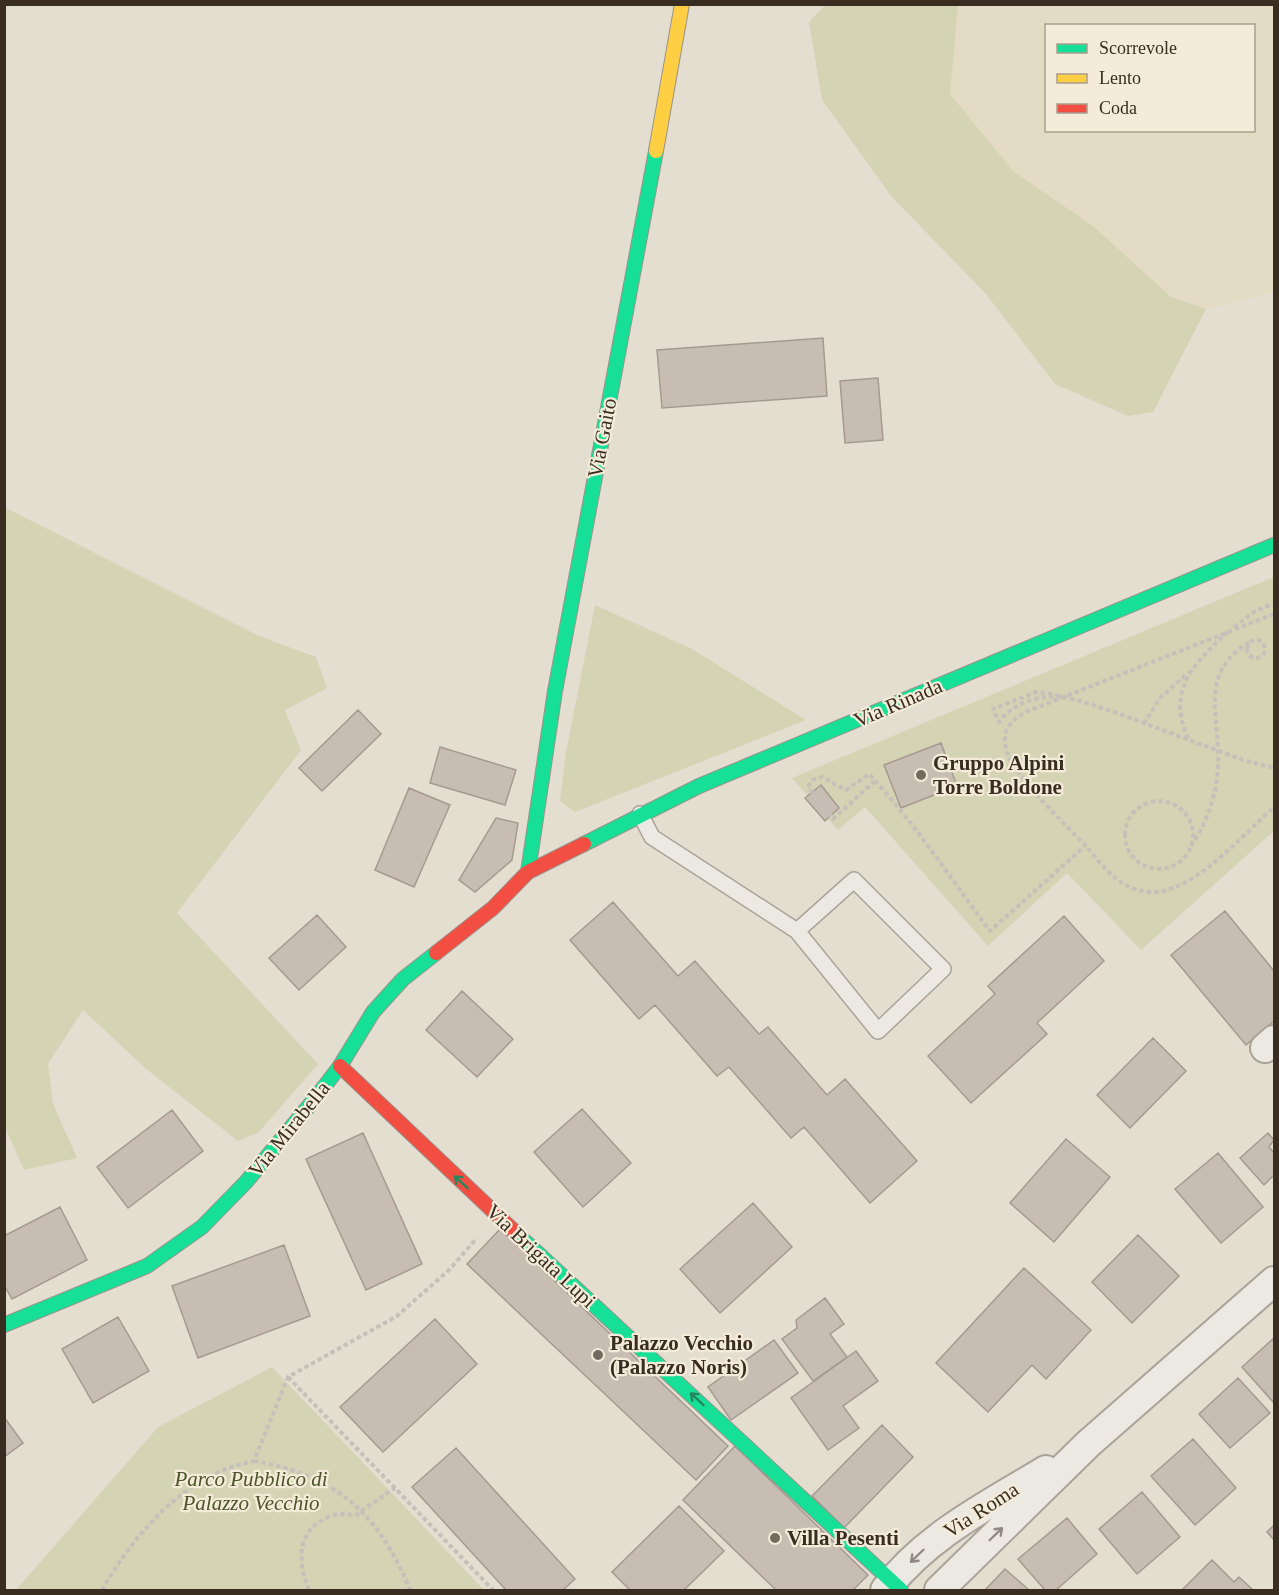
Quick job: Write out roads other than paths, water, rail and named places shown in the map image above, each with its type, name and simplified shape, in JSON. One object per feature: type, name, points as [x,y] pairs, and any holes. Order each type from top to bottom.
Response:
[{"type":"street","name":"Via Gaito","points":[[528,872],[555,691],[672,69],[682,4]]},
{"type":"street","name":"Via Rinada","points":[[528,872],[699,786],[1275,545]]},
{"type":"street","name":"Via Mirabella","points":[[4,1325],[147,1266],[202,1227],[246,1182],[340,1066],[373,1012],[403,979],[493,908],[528,872]]},
{"type":"street","name":"Via Brigata Lupi","points":[[340,1066],[355,1083],[496,1215],[740,1439],[892,1588]]},
{"type":"street","name":"Via Roma","points":[[939,1590],[1088,1444],[1275,1281]]},
{"type":"street","name":"Via Roma","points":[[892,1588],[920,1552],[958,1523],[1088,1444]]},
{"type":"lane","points":[[640,814],[652,837],[797,931],[878,1031],[943,969],[854,880],[797,931]]},
{"type":"place","name":"Gruppo Alpini Torre Boldone","points":[[921,775]]},
{"type":"place","name":"Palazzo Vecchio (Palazzo Noris)","points":[[598,1355]]},
{"type":"place","name":"Villa Pesenti","points":[[775,1538]]},
{"type":"park label","name":"Parco Pubblico di Palazzo Vecchio","points":[[251,1491]]}]
